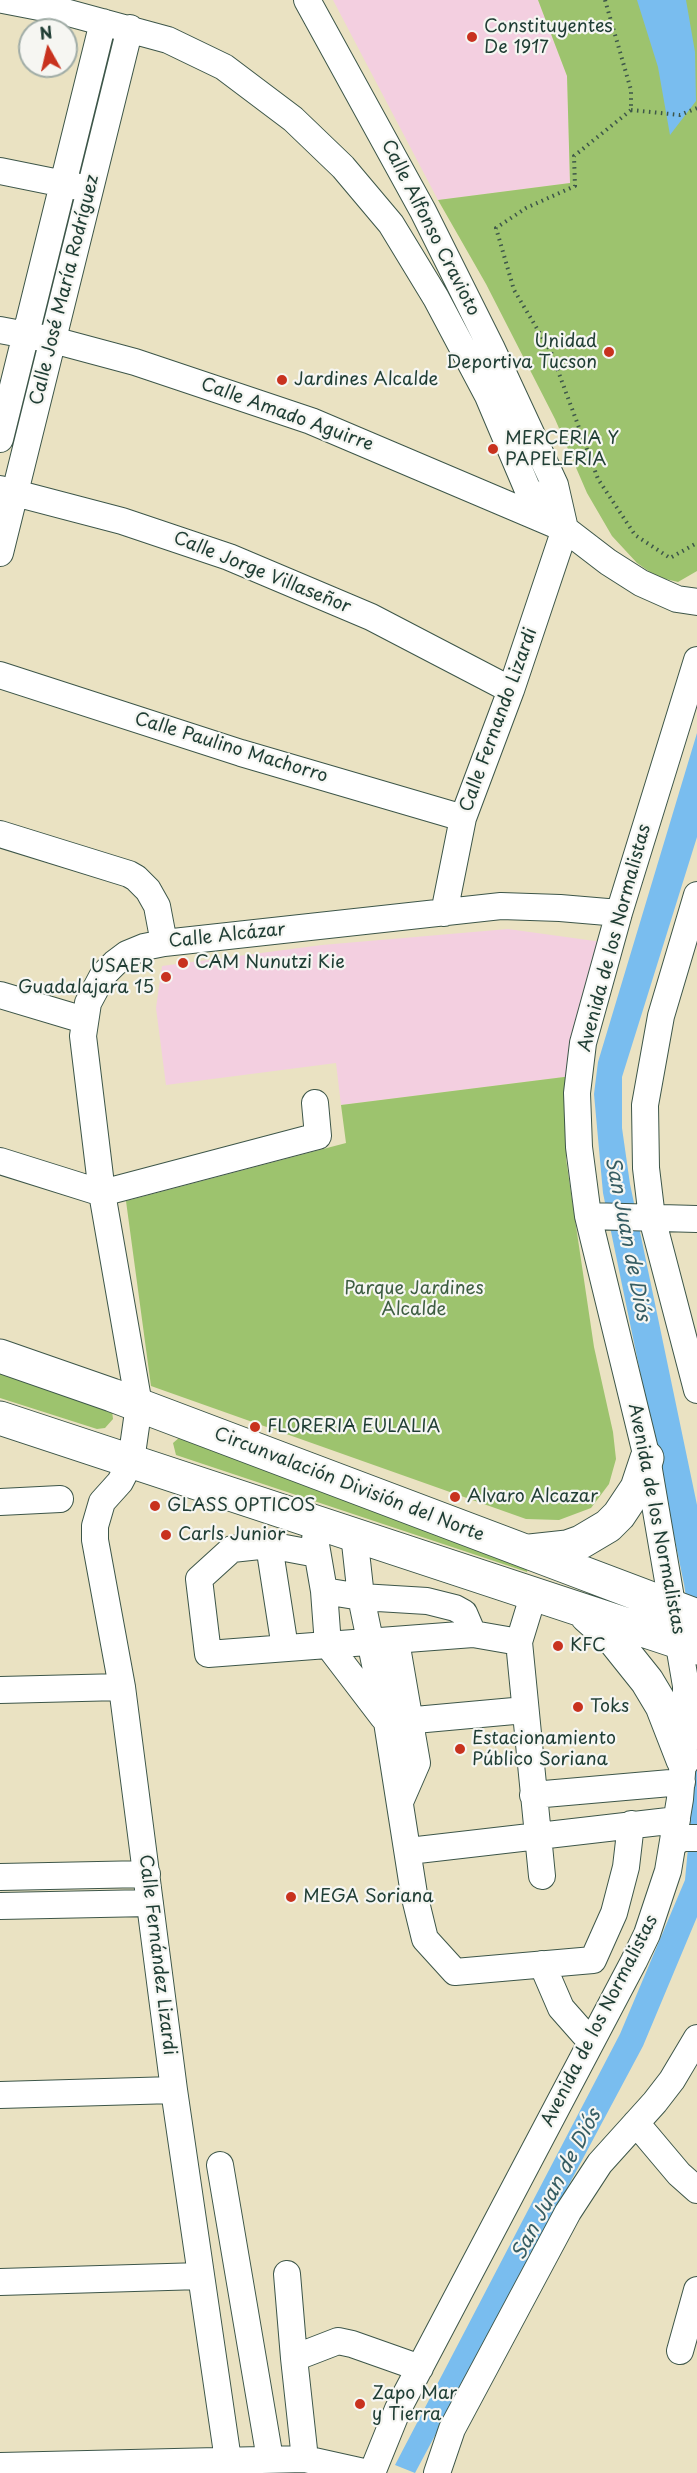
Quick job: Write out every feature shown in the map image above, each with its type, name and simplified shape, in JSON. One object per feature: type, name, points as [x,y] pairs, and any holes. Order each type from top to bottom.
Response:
[{"type":"main road","name":"Circunvalación División del Norte","points":[[0,1356],[139,1405],[521,1550],[685,1628]]},
{"type":"main road","points":[[0,1418],[577,1607],[685,1628]]},
{"type":"main road","points":[[521,1550],[536,1551],[567,1547],[581,1542],[608,1526],[619,1515],[637,1488],[647,1458]]},
{"type":"main road","points":[[577,1607],[615,1641],[647,1681],[662,1706],[683,1771]]},
{"type":"street","points":[[3,0],[103,21],[168,40],[232,72],[273,102],[316,140],[363,189],[391,224],[488,396],[527,488],[565,529],[608,562],[641,583],[677,599],[697,602]]},
{"type":"street","name":"Calle Alfonso Cravioto","points":[[307,0],[405,178],[491,347],[555,486],[565,529]]},
{"type":"street","name":"Calle José María Rodríguez","points":[[0,439],[103,21]]},
{"type":"street","name":"Calle José María Rodríguez","points":[[0,553],[8,491],[53,340],[130,28]]},
{"type":"street","points":[[0,171],[90,189]]},
{"type":"street","points":[[405,178],[410,256]]},
{"type":"street","name":"Calle Amado Aguirre","points":[[0,330],[53,340],[194,381],[311,421],[565,529]]},
{"type":"street","name":"Calle Jorge Villaseñor","points":[[8,491],[122,521],[229,557],[371,617],[512,690]]},
{"type":"street","name":"Calle Fernando Lizardi","points":[[444,913],[464,818],[512,690],[565,529]]},
{"type":"street","name":"Avenida de los Normalistas","points":[[370,2473],[398,2409],[647,1934],[682,1835],[686,1686],[685,1628],[579,1148],[577,1093],[583,1043],[619,913],[697,660]]},
{"type":"street","name":"Calle Paulino Machorro","points":[[0,675],[241,753],[464,818]]},
{"type":"street","points":[[0,834],[136,878],[148,890],[157,906],[164,943]]},
{"type":"street","points":[[697,895],[661,1016],[645,1106],[647,1218],[697,1390]]},
{"type":"street","name":"Calle Alcázar","points":[[131,1461],[139,1405],[102,1193],[83,1036],[84,1020],[94,989],[115,963],[127,954],[144,947],[164,943],[501,906],[619,913]]},
{"type":"street","points":[[0,995],[84,1020]]},
{"type":"street","points":[[0,1161],[102,1193],[318,1136],[315,1103]]},
{"type":"street","points":[[593,1216],[697,1219]]},
{"type":"street","name":"Calle Fernández Lizardi","points":[[131,1461],[120,1482],[102,1502],[95,1526],[95,1540],[122,1687],[174,2090],[228,2460]]},
{"type":"street","points":[[0,1502],[60,1499]]},
{"type":"street","points":[[311,1520],[324,1591],[328,1645],[398,1722]]},
{"type":"street","points":[[354,1534],[361,1597],[383,1642],[398,1722],[417,1763],[400,1802],[414,1894],[425,1939],[455,1972],[593,1960],[614,1913],[626,1867],[631,1824]]},
{"type":"street","points":[[317,1554],[269,1545],[232,1549],[199,1579],[208,1654],[473,1634],[519,1642]]},
{"type":"street","points":[[269,1545],[285,1648]]},
{"type":"street","points":[[324,1591],[361,1597],[427,1601],[455,1608],[464,1613],[473,1634]]},
{"type":"street","points":[[534,1593],[519,1642],[542,1876]]},
{"type":"street","points":[[0,1690],[122,1687]]},
{"type":"street","points":[[398,1722],[525,1710]]},
{"type":"street","points":[[533,1795],[683,1771]]},
{"type":"street","points":[[409,1851],[631,1824],[682,1835]]},
{"type":"street","points":[[0,1877],[147,1874]]},
{"type":"street","points":[[0,1906],[150,1903]]},
{"type":"street","points":[[542,1964],[561,2008],[591,2042]]},
{"type":"street","points":[[437,2473],[452,2429],[568,2212],[600,2163],[672,2080],[697,2038]]},
{"type":"street","points":[[0,2095],[174,2090]]},
{"type":"street","points":[[636,2123],[679,2174],[697,2190]]},
{"type":"street","points":[[220,2165],[270,2459]]},
{"type":"street","points":[[287,2274],[305,2459]]},
{"type":"street","points":[[0,2282],[201,2276]]},
{"type":"street","points":[[681,2351],[697,2290]]},
{"type":"street","points":[[294,2358],[338,2342],[352,2344],[420,2368]]},
{"type":"street","points":[[0,2466],[305,2459],[370,2473]]},
{"type":"path","points":[[605,0],[631,90],[631,110]]},
{"type":"path","points":[[697,108],[680,115],[631,110],[574,156],[575,186],[526,208],[496,228],[514,290],[551,352],[598,479],[635,535],[670,558],[697,543]]},
{"type":"shaded area","points":[[333,0],[538,0],[567,76],[570,183],[438,200]]},
{"type":"shaded area","points":[[508,929],[602,942],[572,1076],[341,1105],[336,1063],[166,1085],[156,1008],[162,966],[322,945]]},
{"type":"green space","name":"Unidad Deportiva Tucson","points":[[538,0],[697,0],[697,571],[678,582],[657,577],[637,563],[612,536],[587,493],[555,419],[486,284],[438,200],[570,183],[567,76]]},
{"type":"green space","name":"Parque Jardines Alcalde","points":[[572,1076],[566,1159],[594,1347],[613,1432],[616,1459],[609,1484],[591,1508],[559,1520],[526,1519],[151,1386],[126,1201],[346,1143],[341,1105]]},
{"type":"green space","points":[[0,1373],[112,1411],[113,1419],[105,1428],[97,1429],[0,1398]]},
{"type":"green space","points":[[180,1437],[528,1566],[527,1572],[176,1455],[173,1443]]},
{"type":"water","points":[[637,0],[686,0],[695,52],[696,101],[670,135],[658,67]]},
{"type":"water","name":"San Juan de Diós","points":[[697,733],[697,837],[622,1077],[622,1128],[630,1184],[697,1505],[697,1667],[684,1584],[603,1193],[594,1094],[598,1062]]},
{"type":"water","name":"San Juan de Diós","points":[[697,1751],[697,1917],[643,2046],[415,2473],[395,2465],[620,2034],[685,1880]]},
{"type":"place","name":"Constituyentes De 1917","points":[[472,37]]},
{"type":"place","name":"Unidad Deportiva Tucson","points":[[609,352]]},
{"type":"place","name":"Jardines Alcalde","points":[[282,380]]},
{"type":"place","name":"MERCERIA Y PAPELERIA","points":[[493,449]]},
{"type":"place","name":"CAM Nunutzi Kie","points":[[183,963]]},
{"type":"place","name":"USAER Guadalajara 15","points":[[166,977]]},
{"type":"place","name":"FLORERIA EULALIA","points":[[255,1427]]},
{"type":"place","name":"Alvaro Alcazar","points":[[455,1497]]},
{"type":"place","name":"GLASS OPTICOS","points":[[155,1506]]},
{"type":"place","name":"Carls Junior","points":[[166,1535]]},
{"type":"place","name":"KFC","points":[[558,1646]]},
{"type":"place","name":"Toks","points":[[578,1707]]},
{"type":"place","name":"Estacionamiento Público Soriana","points":[[460,1749]]},
{"type":"place","name":"MEGA Soriana","points":[[291,1897]]},
{"type":"place","name":"Zapo Mar y Tierra","points":[[360,2404]]}]
